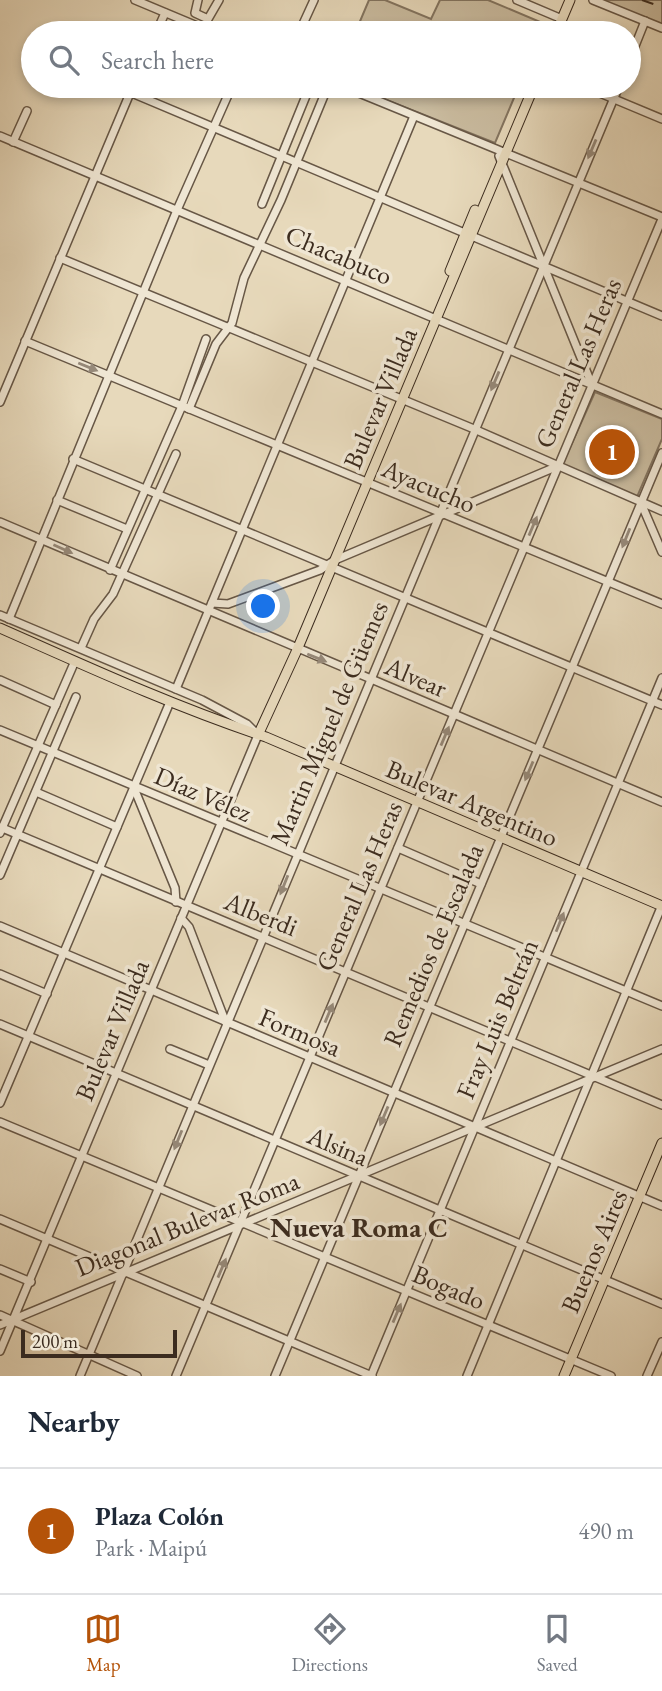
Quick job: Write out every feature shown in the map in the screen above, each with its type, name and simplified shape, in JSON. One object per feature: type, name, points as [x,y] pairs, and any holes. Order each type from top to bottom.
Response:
[{"type":"main road","points":[[560,21],[564,0]]},
{"type":"main road","points":[[558,21],[570,0]]},
{"type":"main road","name":"Bulevar Villada","points":[[502,155],[523,98]]},
{"type":"main road","name":"Bulevar Villada","points":[[262,733],[264,714],[295,649],[468,234],[528,98]]},
{"type":"main road","name":"Bulevar Argentino","points":[[1,631],[208,718],[262,733],[662,905]]},
{"type":"main road","name":"Buenos Aires","points":[[564,1376],[662,1143]]},
{"type":"street","points":[[135,0],[185,21]]},
{"type":"street","points":[[198,0],[195,13],[208,19],[219,0]]},
{"type":"street","points":[[304,21],[314,0]]},
{"type":"street","points":[[517,0],[561,16]]},
{"type":"street","points":[[528,0],[561,16]]},
{"type":"street","points":[[593,0],[662,28]]},
{"type":"street","points":[[161,21],[165,13]]},
{"type":"street","points":[[641,31],[645,21]]},
{"type":"street","points":[[0,402],[128,98]]},
{"type":"street","points":[[151,98],[296,163],[662,316]]},
{"type":"street","points":[[9,619],[108,375],[227,98]]},
{"type":"street","points":[[262,204],[305,98]]},
{"type":"street","points":[[110,570],[145,488],[216,344],[228,329],[244,278],[261,245],[323,98]]},
{"type":"street","points":[[371,98],[502,155],[578,181],[662,218]]},
{"type":"street","points":[[614,98],[662,119]]},
{"type":"street","name":"Martin Miguel de Güemes","points":[[80,1376],[614,98]]},
{"type":"street","points":[[13,142],[27,111]]},
{"type":"street","points":[[176,688],[279,447],[414,116]]},
{"type":"street","name":"Chacabuco","points":[[0,136],[662,414]]},
{"type":"street","points":[[502,155],[543,266],[592,385]]},
{"type":"street","name":"General Las Heras","points":[[176,1376],[662,218]]},
{"type":"street","points":[[60,258],[474,429],[662,511]]},
{"type":"street","points":[[185,407],[206,339]]},
{"type":"street","name":"Ayacucho","points":[[25,341],[662,604]]},
{"type":"street","name":"Remedios de Escalada","points":[[275,1376],[662,453]]},
{"type":"street","points":[[80,648],[94,619],[113,594],[122,576],[176,454]]},
{"type":"street","points":[[73,459],[331,564],[662,705]]},
{"type":"street","points":[[211,607],[229,604],[331,564],[439,514],[558,466]]},
{"type":"street","points":[[57,500],[127,529]]},
{"type":"street","points":[[641,502],[662,552]]},
{"type":"street","name":"Alvear","points":[[0,522],[122,576],[211,607],[295,649],[662,802]]},
{"type":"street","points":[[0,615],[176,688],[262,733]]},
{"type":"street","points":[[1,830],[75,661]]},
{"type":"street","points":[[129,685],[134,671]]},
{"type":"street","name":"Fray Luis Beltrán","points":[[371,1376],[662,678]]},
{"type":"street","points":[[0,680],[56,705]]},
{"type":"street","points":[[0,875],[76,696]]},
{"type":"street","points":[[0,1103],[170,702]]},
{"type":"street","points":[[208,718],[212,707]]},
{"type":"street","name":"Díaz Vélez","points":[[0,730],[221,825],[662,1006]]},
{"type":"street","name":"Bulevar Villada","points":[[0,1351],[186,906],[262,733]]},
{"type":"street","points":[[134,787],[175,888],[176,902]]},
{"type":"street","points":[[36,792],[117,827]]},
{"type":"street","name":"Alberdi","points":[[1,830],[17,834],[662,1104]]},
{"type":"street","points":[[398,848],[481,884]]},
{"type":"street","points":[[467,1376],[662,905]]},
{"type":"street","points":[[181,918],[189,927],[227,1023]]},
{"type":"street","name":"Formosa","points":[[0,926],[309,1059],[662,1206]]},
{"type":"street","points":[[0,974],[47,994]]},
{"type":"street","name":"Alsina","points":[[0,1024],[358,1178],[605,1278],[662,1304]]},
{"type":"street","points":[[170,1049],[209,1065]]},
{"type":"street","name":"Diagonal Bulevar Roma","points":[[0,1325],[662,1049]]},
{"type":"street","name":"Bogado","points":[[0,1122],[611,1376]]},
{"type":"street","points":[[0,1219],[371,1376]]},
{"type":"street","points":[[0,1269],[31,1282]]},
{"type":"street","points":[[0,1315],[132,1375]]},
{"type":"street","points":[[648,1376],[662,1342]]},
{"type":"shaded area","points":[[369,0],[385,0],[431,19],[440,0],[488,0],[538,21],[360,21]]},
{"type":"shaded area","points":[[600,0],[662,0],[662,26]]},
{"type":"shaded area","points":[[381,98],[514,98],[495,143]]},
{"type":"shaded area","points":[[595,392],[662,419],[662,439],[637,497],[562,465]]},
{"type":"railway","points":[[642,0],[662,7]]},
{"type":"place","name":"Plaza Colón","points":[[612,452]]},
{"type":"district","name":"Nueva Roma C","points":[[359,1227]]}]
